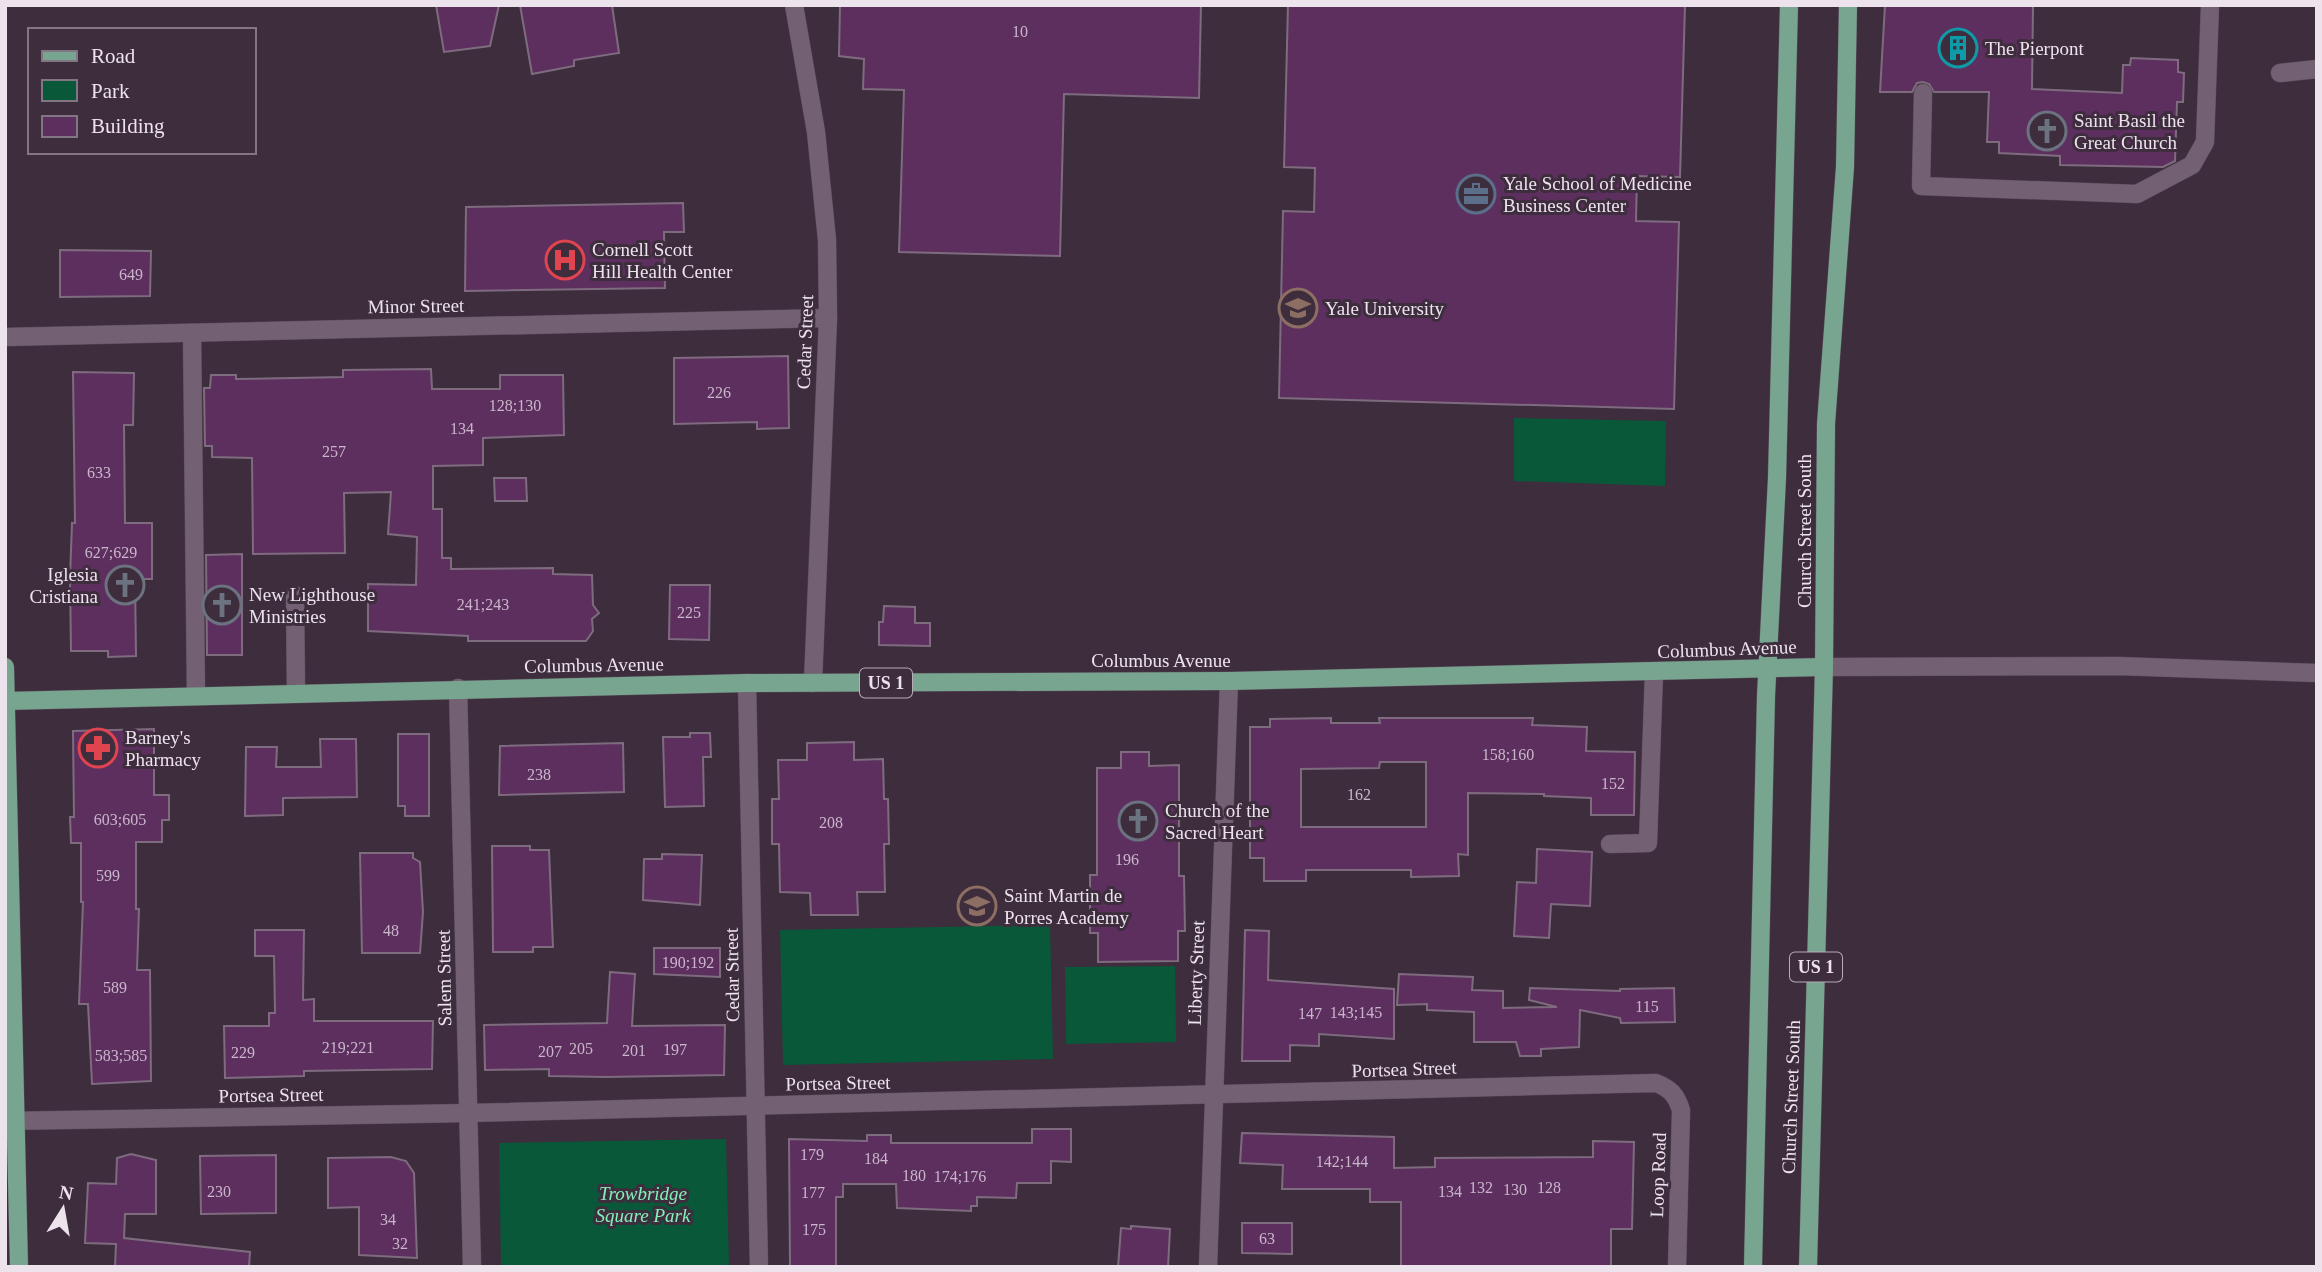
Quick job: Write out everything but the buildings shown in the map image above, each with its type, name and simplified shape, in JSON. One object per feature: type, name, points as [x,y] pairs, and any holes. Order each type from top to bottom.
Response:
[{"type":"main road","name":"Church Street South","points":[[1753,1267],[1767,668],[1777,478],[1789,5]]},
{"type":"main road","name":"Church Street South","points":[[1808,1267],[1824,667],[1826,424],[1845,167],[1848,5]]},
{"type":"main road","points":[[5,667],[10,1121],[19,1267]]},
{"type":"main road","name":"Columbus Avenue","points":[[6,701],[458,688],[747,683],[1229,681],[1824,667]]},
{"type":"street","name":"Cedar Street","points":[[794,5],[822,181],[828,318],[813,683]]},
{"type":"street","points":[[1923,93],[1921,186],[2137,194],[2192,165],[2205,142],[2210,5]]},
{"type":"street","points":[[2280,73],[2317,69]]},
{"type":"street","name":"Minor Street","points":[[5,337],[828,318]]},
{"type":"street","points":[[192,332],[196,696]]},
{"type":"street","points":[[295,595],[296,693]]},
{"type":"street","name":"Columbus Avenue","points":[[1824,667],[2118,666],[2317,673]]},
{"type":"street","points":[[1610,844],[1648,844],[1654,672]]},
{"type":"street","name":"Liberty Street","points":[[1208,1267],[1212,1096],[1229,681]]},
{"type":"street","name":"Cedar Street","points":[[747,683],[759,1267]]},
{"type":"street","name":"Salem Street","points":[[458,688],[472,1267]]},
{"type":"street","name":"Portsea Street","points":[[10,1121],[1212,1096],[1642,1083],[1656,1083],[1670,1089]]},
{"type":"street","name":"Loop Road","points":[[1670,1089],[1681,1110],[1677,1267]]},
{"type":"green space","points":[[1514,418],[1666,421],[1665,486],[1514,481]]},
{"type":"green space","points":[[1050,925],[1053,1059],[783,1065],[780,930]]},
{"type":"green space","points":[[1175,966],[1176,1042],[1066,1044],[1065,967]]},
{"type":"green space","name":"Trowbridge Square Park","points":[[726,1139],[729,1267],[501,1267],[499,1143]]},
{"type":"place","name":"The Pierpont","points":[[1958,48]]},
{"type":"place","name":"Saint Basil the Great Church","points":[[2047,131]]},
{"type":"place","name":"Yale School of Medicine Business Center","points":[[1476,194]]},
{"type":"place","name":"Cornell Scott Hill Health Center","points":[[565,260]]},
{"type":"place","name":"Yale University","points":[[1298,308]]},
{"type":"place","name":"Iglesia Cristiana","points":[[125,585]]},
{"type":"place","name":"New Lighthouse Ministries","points":[[222,605]]},
{"type":"place","name":"Barney's Pharmacy","points":[[98,748]]},
{"type":"place","name":"Church of the Sacred Heart","points":[[1138,821]]},
{"type":"place","name":"Saint Martin de Porres Academy","points":[[977,906]]}]
